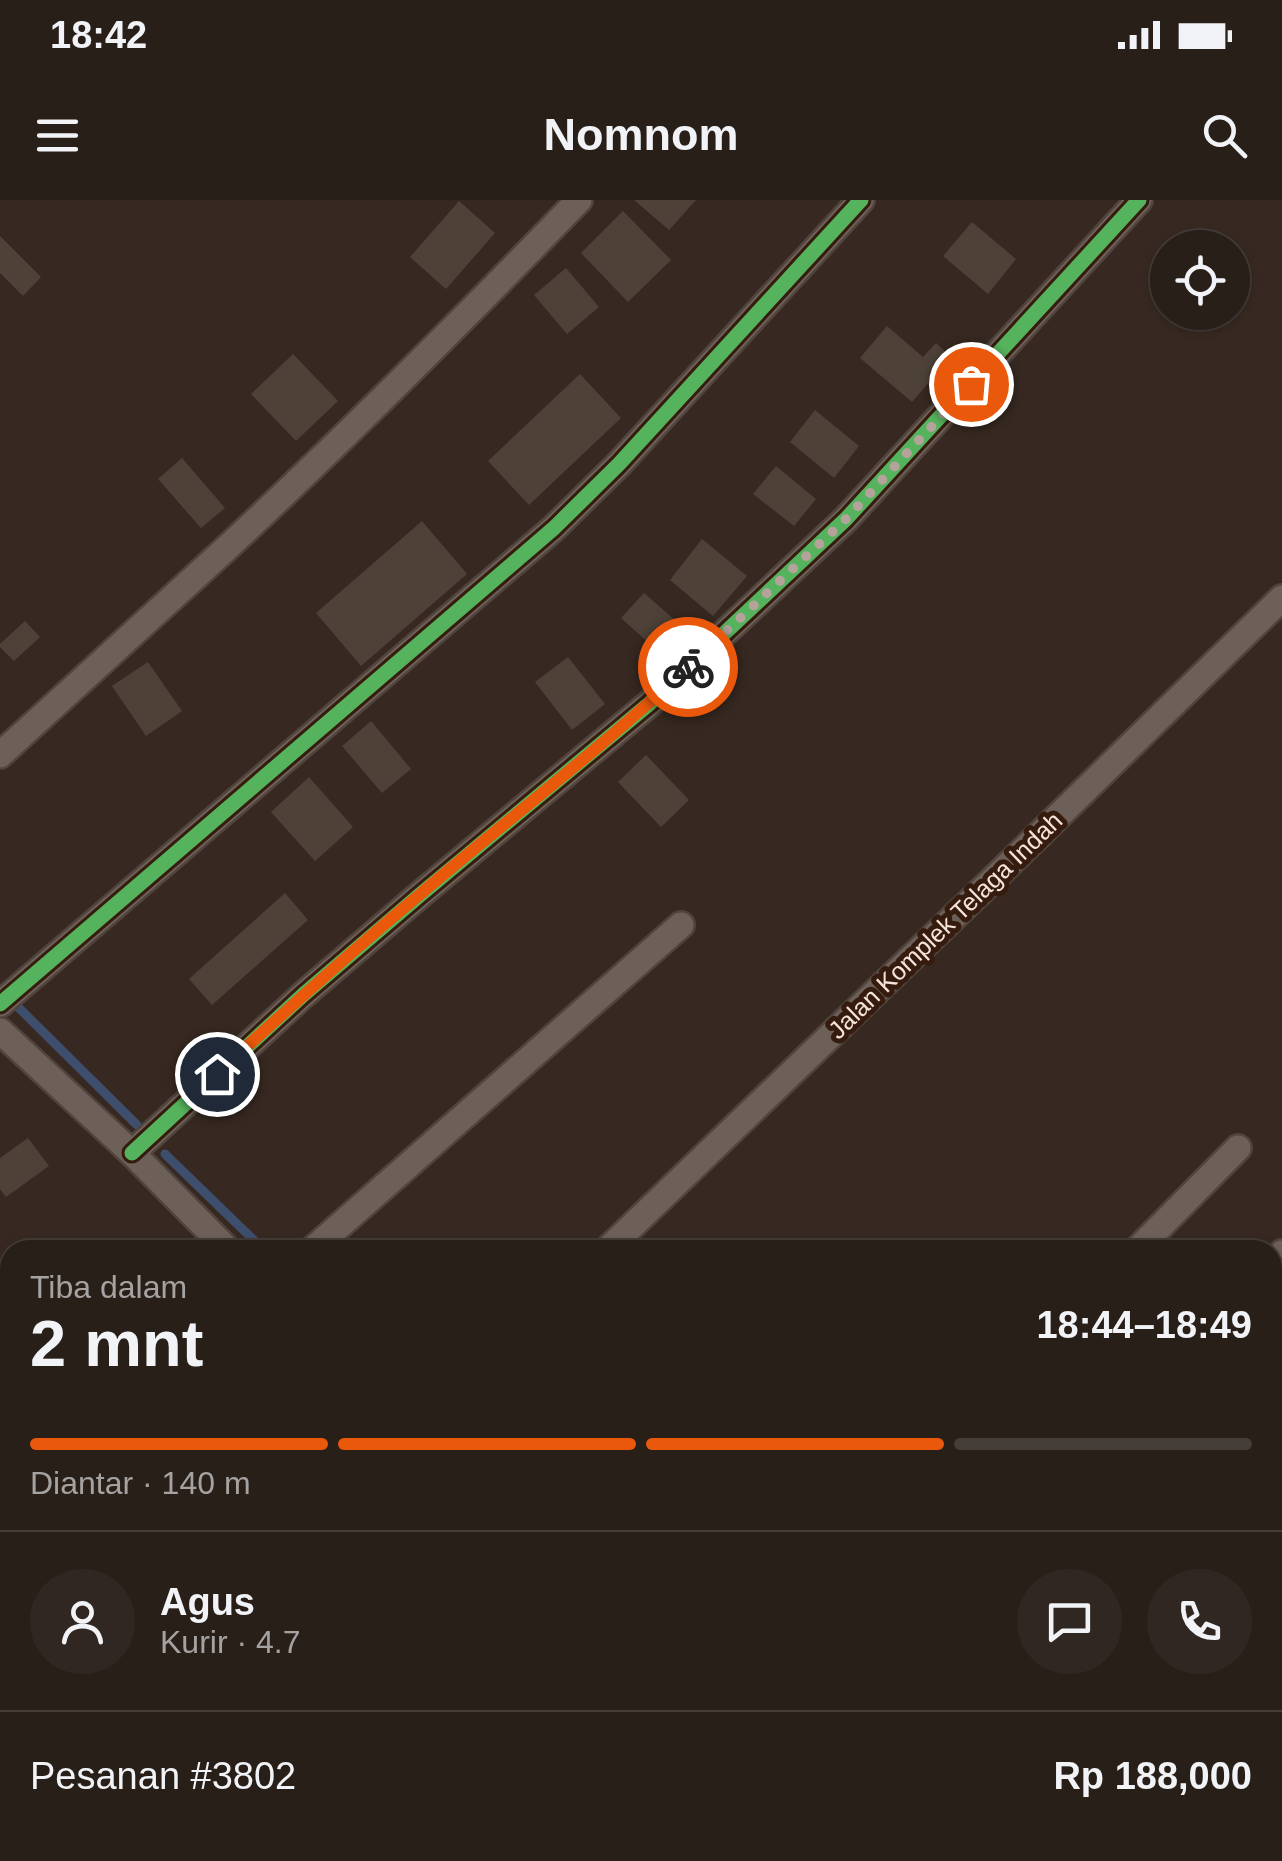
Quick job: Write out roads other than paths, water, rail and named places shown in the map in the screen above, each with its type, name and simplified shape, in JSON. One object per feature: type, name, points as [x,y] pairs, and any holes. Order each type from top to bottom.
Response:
[{"type":"street","points":[[0,756],[340,440],[579,200]]},
{"type":"street","points":[[0,1004],[554,528],[619,464],[861,200]]},
{"type":"street","points":[[132,1152],[302,995],[649,704],[846,519],[1138,200]]},
{"type":"street","name":"Jalan Komplek Telaga Indah","points":[[617,1240],[1282,598]]},
{"type":"street","points":[[323,1240],[681,925]]},
{"type":"street","points":[[0,1031],[132,1152],[218,1240]]},
{"type":"street","points":[[1147,1240],[1238,1148]]},
{"type":"waterway","points":[[17,1006],[137,1125]]},
{"type":"waterway","points":[[165,1154],[254,1240]]}]
